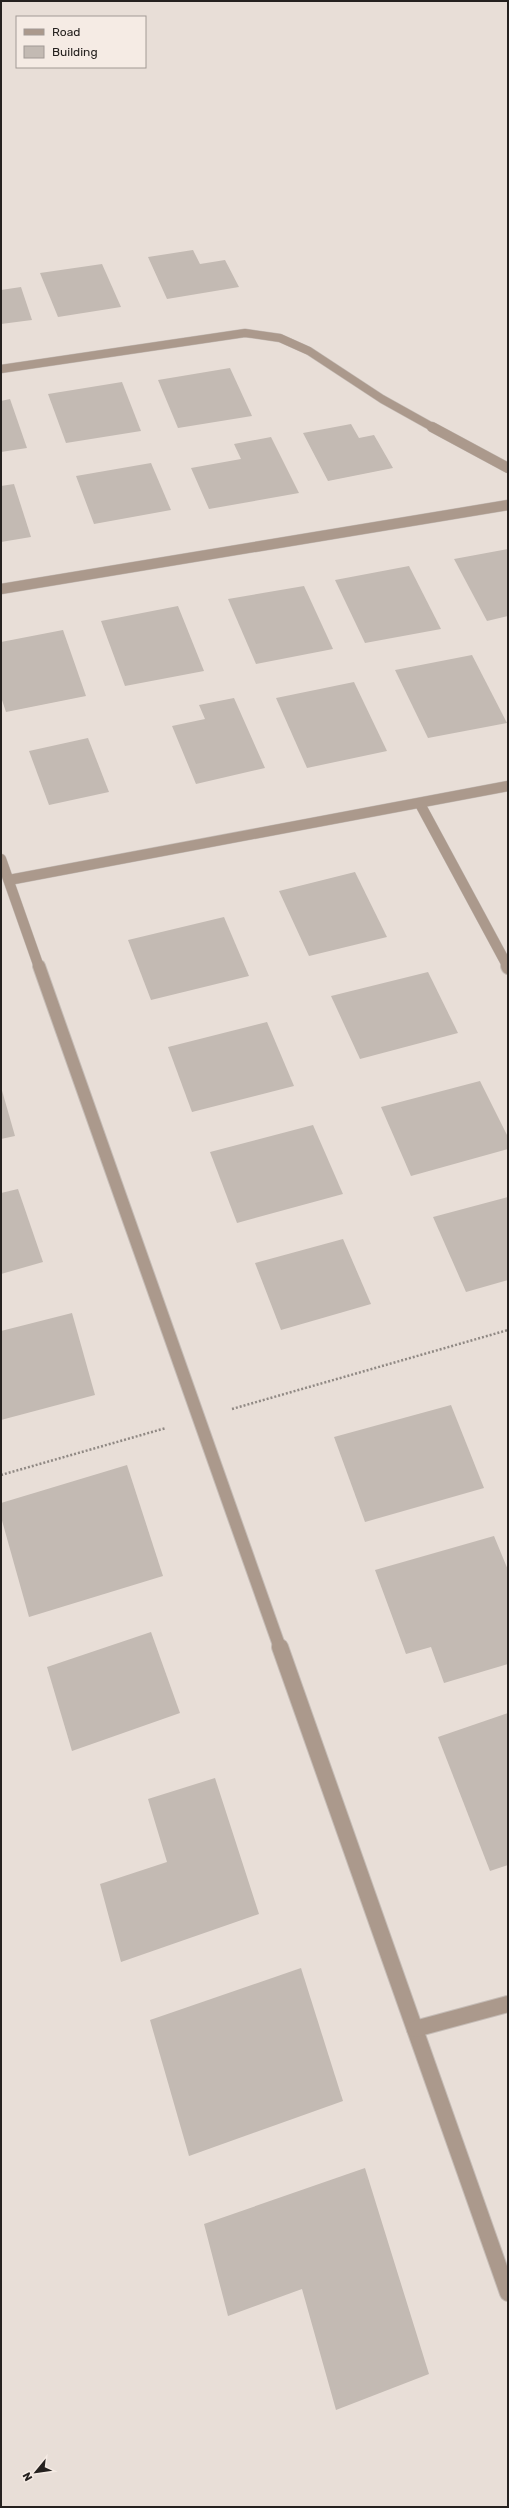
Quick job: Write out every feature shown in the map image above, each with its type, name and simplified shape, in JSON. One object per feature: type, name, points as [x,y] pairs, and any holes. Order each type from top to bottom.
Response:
[{"type":"street","points":[[1,369],[245,333],[280,338],[309,351],[382,399],[508,468]]},
{"type":"street","points":[[1,589],[508,505]]},
{"type":"street","points":[[8,880],[420,804],[508,786]]},
{"type":"street","points":[[420,804],[508,968]]},
{"type":"street","points":[[1,859],[508,2293]]},
{"type":"street","points":[[415,2029],[508,2004]]},
{"type":"path","points":[[1,1476],[508,1330]]},
{"type":"building","points":[[193,250],[200,264],[225,260],[239,287],[167,299],[148,257]]},
{"type":"building","points":[[102,264],[121,307],[58,317],[40,273]]},
{"type":"building","points":[[21,287],[32,320],[1,324],[1,290]]},
{"type":"building","points":[[230,368],[252,416],[178,428],[158,380]]},
{"type":"building","points":[[122,382],[141,431],[66,443],[48,394]]},
{"type":"building","points":[[10,399],[27,448],[1,452],[1,401]]},
{"type":"building","points":[[351,424],[359,438],[374,435],[393,468],[328,481],[303,433]]},
{"type":"building","points":[[271,437],[299,493],[209,509],[191,468],[241,459],[234,444]]},
{"type":"building","points":[[151,463],[171,510],[94,524],[76,476]]},
{"type":"building","points":[[14,484],[31,537],[1,542],[1,486]]},
{"type":"building","points":[[508,549],[508,616],[487,621],[454,559]]},
{"type":"building","points":[[409,566],[441,629],[365,643],[335,580]]},
{"type":"building","points":[[304,586],[333,649],[256,664],[228,599]]},
{"type":"building","points":[[178,606],[204,671],[125,686],[101,621]]},
{"type":"building","points":[[63,630],[86,696],[6,712],[1,697],[1,642]]},
{"type":"building","points":[[472,655],[507,723],[428,738],[395,670]]},
{"type":"building","points":[[354,682],[387,751],[307,768],[276,698]]},
{"type":"building","points":[[234,698],[265,768],[196,784],[172,726],[205,719],[199,705]]},
{"type":"building","points":[[88,738],[109,792],[49,805],[29,751]]},
{"type":"building","points":[[355,872],[387,937],[309,956],[279,891]]},
{"type":"building","points":[[224,917],[249,976],[151,1000],[128,940]]},
{"type":"building","points":[[428,972],[458,1033],[360,1059],[331,996]]},
{"type":"building","points":[[267,1022],[294,1086],[192,1112],[168,1047]]},
{"type":"building","points":[[480,1081],[508,1137],[508,1149],[411,1176],[381,1107]]},
{"type":"building","points":[[1,1087],[15,1136],[1,1139]]},
{"type":"building","points":[[313,1125],[343,1194],[237,1223],[210,1152]]},
{"type":"building","points":[[18,1189],[43,1262],[1,1274],[1,1193]]},
{"type":"building","points":[[508,1197],[508,1280],[466,1292],[433,1217]]},
{"type":"building","points":[[343,1239],[371,1304],[281,1330],[255,1263]]},
{"type":"building","points":[[72,1313],[95,1395],[1,1420],[1,1331]]},
{"type":"building","points":[[451,1405],[484,1488],[365,1522],[334,1437]]},
{"type":"building","points":[[127,1465],[163,1576],[29,1617],[1,1517],[1,1503]]},
{"type":"building","points":[[494,1536],[508,1570],[508,1664],[444,1683],[431,1647],[406,1654],[375,1570]]},
{"type":"building","points":[[151,1632],[180,1713],[72,1751],[47,1667]]},
{"type":"building","points":[[508,1713],[508,1865],[490,1871],[438,1737]]},
{"type":"building","points":[[215,1778],[259,1914],[121,1962],[100,1884],[167,1862],[148,1799]]},
{"type":"building","points":[[301,1968],[343,2101],[189,2156],[150,2020]]},
{"type":"building","points":[[365,2168],[429,2374],[336,2410],[302,2289],[228,2316],[204,2224]]}]
